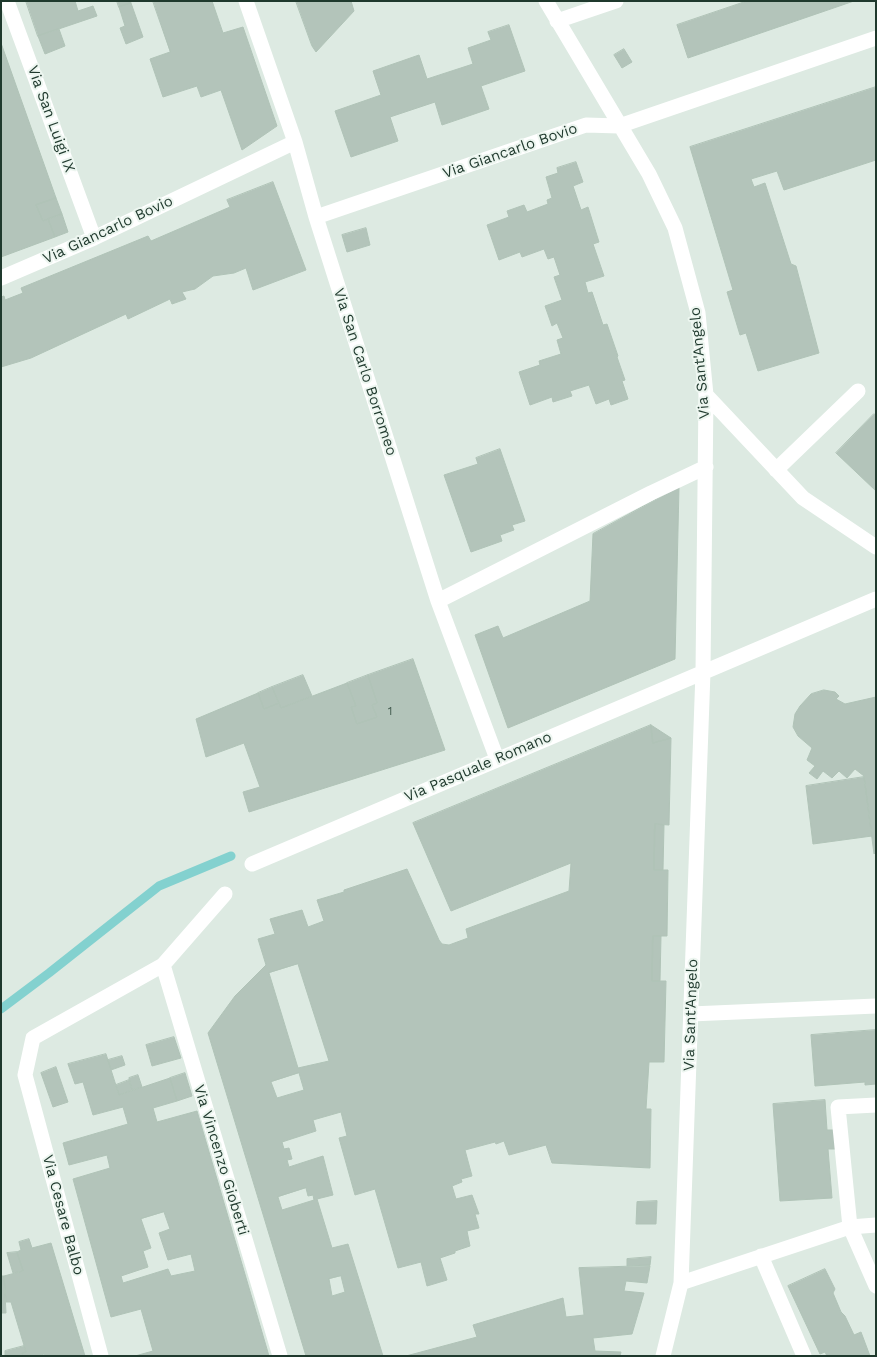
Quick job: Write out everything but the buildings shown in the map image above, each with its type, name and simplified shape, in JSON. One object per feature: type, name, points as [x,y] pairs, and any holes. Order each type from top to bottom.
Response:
[{"type":"street","name":"Via San Luigi IX","points":[[7,1],[94,238]]},
{"type":"street","name":"Via San Carlo Borromeo","points":[[246,1],[295,142],[316,217],[438,601],[496,759]]},
{"type":"street","name":"Via Sant'Angelo","points":[[546,1],[649,174],[675,228],[698,314],[706,395],[703,672],[681,1283],[667,1353]]},
{"type":"street","points":[[557,21],[616,1]]},
{"type":"street","name":"Via Giancarlo Bovio","points":[[316,217],[586,124],[619,126],[876,38]]},
{"type":"street","name":"Via Giancarlo Bovio","points":[[1,278],[94,238],[295,142]]},
{"type":"street","points":[[776,470],[858,390]]},
{"type":"street","points":[[706,395],[803,498],[876,547]]},
{"type":"street","points":[[438,601],[650,493],[706,467]]},
{"type":"street","points":[[703,672],[876,599]]},
{"type":"street","name":"Via Pasquale Romano","points":[[252,864],[703,672]]},
{"type":"street","points":[[163,965],[224,894]]},
{"type":"street","name":"Via Cesare Balbo","points":[[101,1356],[25,1075],[32,1038],[163,965]]},
{"type":"street","name":"Via Vincenzo Gioberti","points":[[163,965],[280,1356]]},
{"type":"street","points":[[691,1014],[876,1006]]},
{"type":"street","points":[[876,1105],[838,1107],[850,1226],[876,1286]]},
{"type":"street","points":[[681,1283],[850,1226],[876,1226]]},
{"type":"street","points":[[761,1256],[804,1356]]},
{"type":"waterway","points":[[1,1009],[159,886],[231,856]]}]
